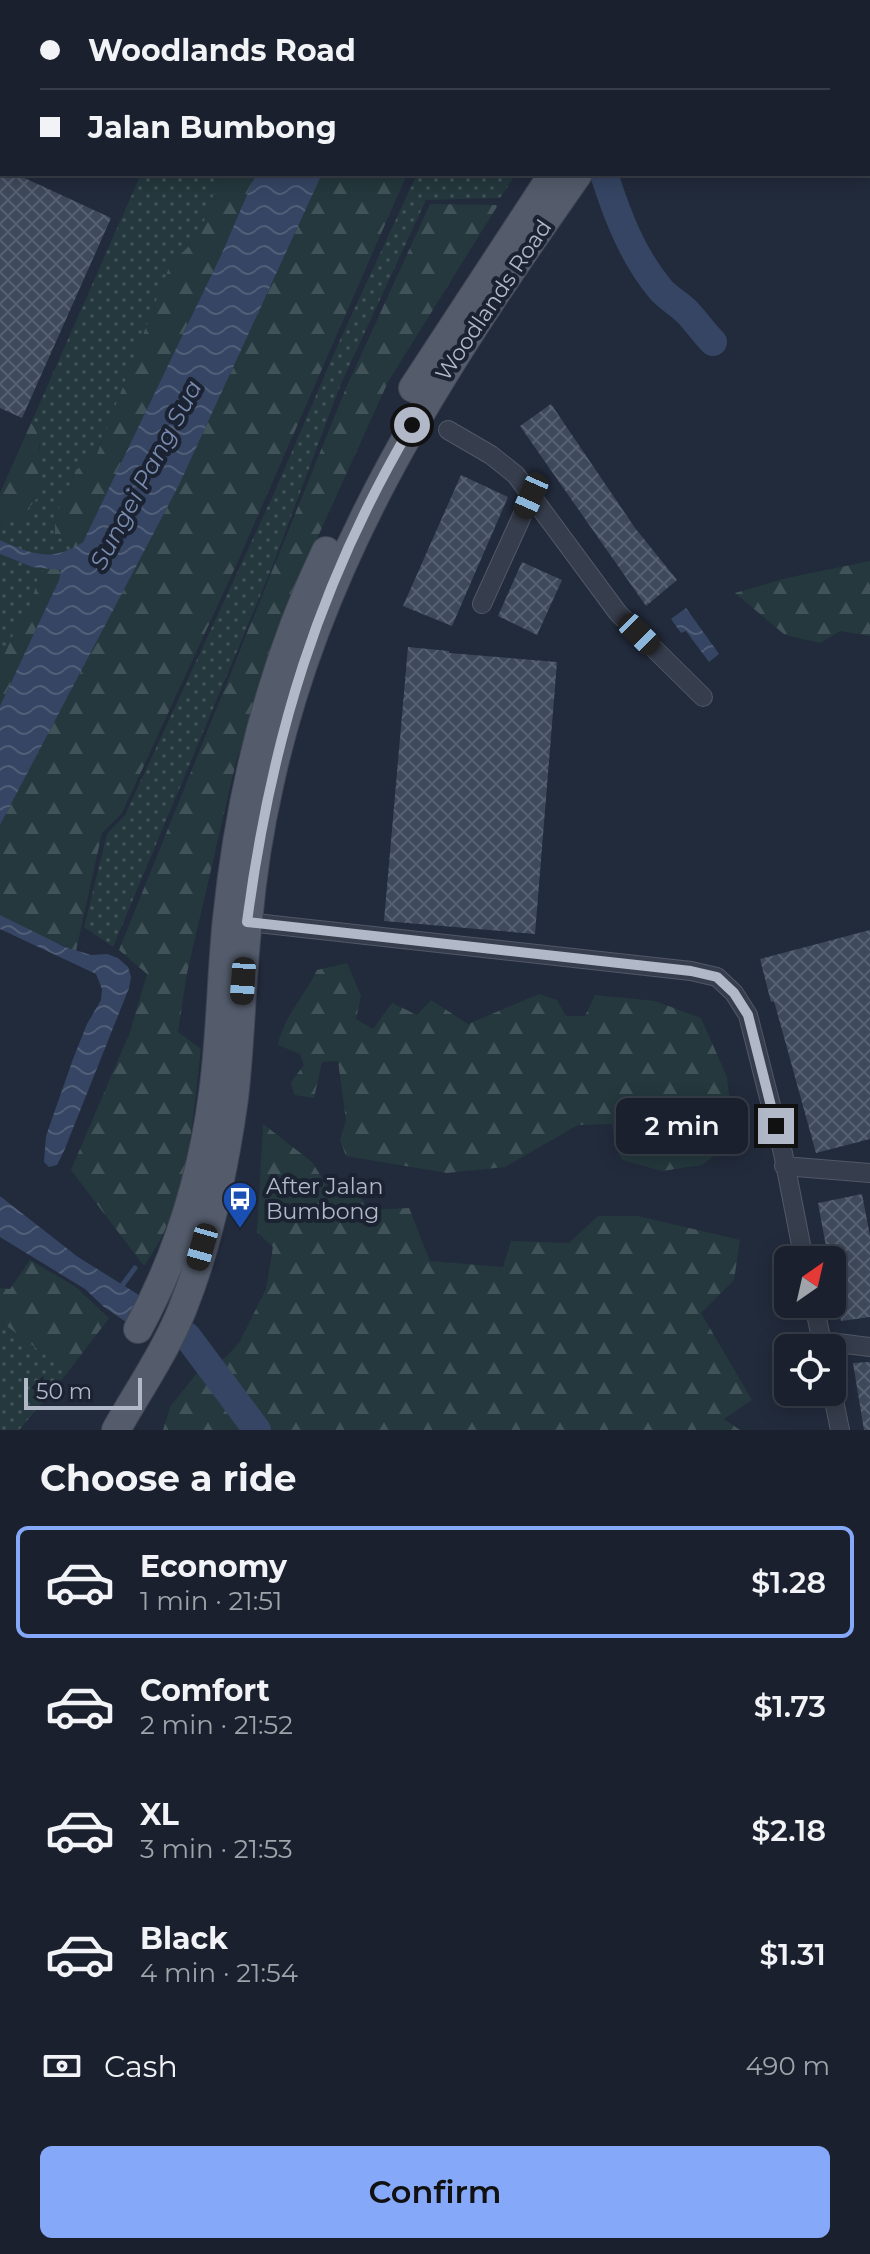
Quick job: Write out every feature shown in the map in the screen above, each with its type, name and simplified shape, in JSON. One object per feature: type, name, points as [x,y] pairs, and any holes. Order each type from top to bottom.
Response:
[{"type":"main road","name":"Woodlands Road","points":[[138,1329],[155,1298],[188,1216],[206,1137],[213,1095],[227,920],[239,832],[262,727],[291,637],[330,541],[385,435],[435,352],[552,176]]},
{"type":"main road","name":"Woodlands Road","points":[[116,1430],[181,1312],[211,1216],[227,1139],[238,1061],[247,922],[269,784],[298,679],[337,572],[400,446],[437,385],[577,176]]},
{"type":"street","points":[[437,385],[437,402],[448,430],[509,467],[618,613],[703,697]]},
{"type":"street","points":[[400,446],[417,436],[448,430]]},
{"type":"street","points":[[482,604],[531,496]]},
{"type":"street","points":[[247,922],[675,969],[717,977],[734,993],[748,1015],[801,1246]]},
{"type":"street","points":[[784,1166],[870,1173]]},
{"type":"street","points":[[846,1346],[870,1347]]},
{"type":"street","points":[[835,1406],[840,1430]]},
{"type":"green space","points":[[140,176],[220,176],[199,236],[170,266],[97,454],[76,470],[55,517],[55,534],[73,548],[55,554],[27,551],[0,540],[0,528],[36,478],[40,446],[36,429],[31,423]]},
{"type":"green space","points":[[220,176],[255,176],[222,253],[83,542],[73,548],[55,534],[55,517],[76,470],[97,454],[170,265],[199,236]]},
{"type":"green space","points":[[321,176],[406,176],[239,559],[122,813],[102,833],[76,951],[0,915],[0,825],[179,485]]},
{"type":"green space","points":[[416,176],[515,176],[500,198],[426,200],[340,386],[271,570],[113,947],[84,927],[107,834],[125,815],[275,491],[339,342]]},
{"type":"green space","points":[[430,204],[498,205],[388,382],[291,596],[236,762],[187,973],[178,1032],[201,1049],[191,1134],[171,1217],[144,1266],[71,1170],[130,1032],[147,974],[119,950],[346,388]]},
{"type":"green space","points":[[31,423],[38,439],[38,473],[42,492],[19,520],[3,523],[0,528],[0,493]]},
{"type":"green space","points":[[0,554],[32,567],[46,568],[38,578],[28,615],[16,629],[0,664]]},
{"type":"green space","points":[[870,561],[870,636],[840,631],[820,643],[785,635],[735,593],[787,578]]},
{"type":"green space","points":[[46,568],[61,569],[59,580],[0,706],[0,664],[16,629],[28,615],[38,578]]},
{"type":"green space","points":[[347,963],[361,996],[356,1019],[373,1029],[392,1003],[417,1015],[431,1000],[468,1024],[539,994],[557,1000],[566,1016],[585,1016],[595,995],[655,1001],[701,1018],[727,1077],[734,1141],[702,1165],[662,1171],[622,1160],[615,1146],[612,1124],[578,1125],[505,1167],[447,1173],[346,1156],[340,1140],[346,1120],[338,1061],[322,1062],[314,1098],[294,1095],[291,1082],[304,1065],[300,1054],[278,1045],[289,1016],[317,970]]},
{"type":"green space","points":[[263,1124],[312,1162],[329,1189],[360,1194],[367,1210],[409,1208],[430,1261],[503,1267],[511,1241],[569,1243],[598,1216],[638,1216],[740,1240],[734,1280],[701,1313],[752,1400],[724,1419],[740,1430],[163,1430],[170,1407],[200,1369],[225,1358],[239,1343],[266,1289],[273,1247],[257,1232]]},
{"type":"green space","points":[[30,1260],[76,1287],[109,1318],[68,1372],[0,1321],[0,1288],[10,1289]]},
{"type":"green space","points":[[0,1321],[68,1372],[19,1430],[0,1430]]},
{"type":"water","name":"Sungei Pang Sua","points":[[255,176],[321,176],[179,485],[0,825],[0,706],[61,570],[32,567],[0,554],[0,540],[42,554],[61,553],[83,542],[222,253]]},
{"type":"water","points":[[686,608],[719,654],[709,662],[686,631],[681,633],[671,619]]},
{"type":"water","points":[[0,915],[65,947],[91,955],[107,954],[118,958],[128,967],[131,977],[64,1151],[57,1165],[49,1167],[44,1162],[46,1136],[87,1024],[101,1000],[102,989],[96,974],[0,929]]},
{"type":"water","points":[[0,1196],[78,1257],[142,1297],[126,1322],[85,1289],[0,1237]]},
{"type":"building","points":[[0,176],[20,176],[111,218],[22,418],[0,408]]},
{"type":"building","points":[[551,404],[635,528],[677,580],[646,606],[520,426]]},
{"type":"building","points":[[461,475],[508,497],[452,626],[403,606]]},
{"type":"building","points":[[522,562],[562,580],[537,635],[498,616]]},
{"type":"building","points":[[408,647],[557,662],[535,934],[384,921]]},
{"type":"building","points":[[870,930],[870,1139],[816,1153],[760,959]]},
{"type":"building","points":[[862,1194],[870,1236],[870,1317],[841,1321],[841,1318],[846,1318],[846,1246],[826,1246],[818,1203]]},
{"type":"building","points":[[870,1362],[870,1430],[864,1430],[853,1363]]},
{"type":"waterway","points":[[605,176],[620,220],[642,264],[661,290],[686,311],[713,342]]},
{"type":"waterway","points":[[121,1287],[135,1268]]},
{"type":"waterway","points":[[187,1336],[257,1430]]},
{"type":"place","name":"After Jalan Bumbong","points":[[240,1230]]},
{"type":"route","points":[[412,425],[377,487],[337,572],[298,679],[269,784],[247,922],[691,971],[717,977],[734,993],[748,1015],[776,1126]]}]
